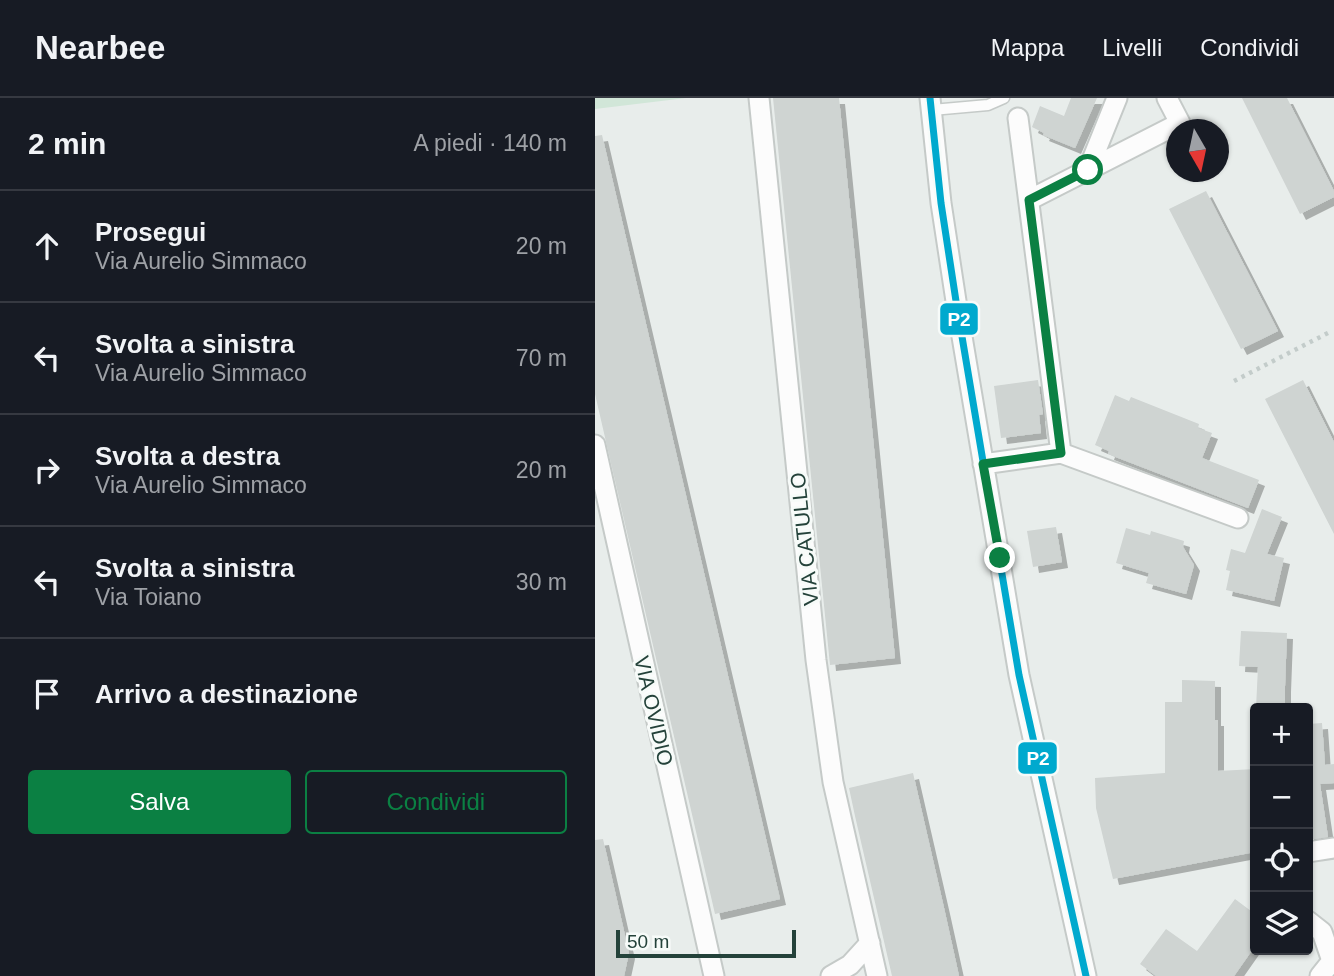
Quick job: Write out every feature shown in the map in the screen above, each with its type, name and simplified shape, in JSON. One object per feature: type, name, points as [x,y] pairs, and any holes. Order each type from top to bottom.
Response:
[{"type":"street","name":"VIA CATULLO","points":[[759,98],[818,674],[834,782],[877,976]]},
{"type":"street","points":[[1088,170],[1117,98]]},
{"type":"street","points":[[1029,200],[1179,123],[1167,98]]},
{"type":"street","points":[[931,104],[941,203],[1019,675],[1086,976]]},
{"type":"street","points":[[1018,118],[1061,453]]},
{"type":"street","name":"VIA OVIDIO","points":[[595,445],[714,976]]},
{"type":"street","points":[[983,464],[1061,453],[1238,518]]},
{"type":"street","points":[[1313,851],[1334,848]]},
{"type":"street","points":[[1313,925],[1322,932],[1329,966]]},
{"type":"street","points":[[831,976],[850,965],[870,943]]},
{"type":"lane","points":[[931,104],[988,105],[1004,98]]},
{"type":"path","points":[[1234,381],[1328,333]]},
{"type":"green space","points":[[595,98],[686,98],[595,109]]},
{"type":"building","points":[[773,98],[839,98],[895,658],[830,665]]},
{"type":"building","points":[[1071,98],[1097,98],[1075,148],[1043,135],[1044,133],[1032,127],[1040,106],[1064,116]]},
{"type":"building","points":[[1242,98],[1287,98],[1334,191],[1334,197],[1300,214]]},
{"type":"building","points":[[602,135],[780,899],[715,914],[595,394],[595,136]]},
{"type":"building","points":[[1206,191],[1278,331],[1241,349],[1169,209]]},
{"type":"building","points":[[1038,380],[1043,414],[1039,415],[1041,433],[1001,438],[994,386]]},
{"type":"building","points":[[1303,380],[1334,442],[1334,534],[1265,399]]},
{"type":"building","points":[[1115,395],[1129,401],[1131,397],[1199,424],[1198,428],[1212,433],[1202,458],[1259,480],[1248,508],[1108,454],[1109,451],[1095,445]]},
{"type":"building","points":[[1262,509],[1282,517],[1267,554],[1284,558],[1274,601],[1226,590],[1230,571],[1226,570],[1231,549],[1245,553]]},
{"type":"building","points":[[1056,527],[1062,562],[1033,567],[1027,531]]},
{"type":"building","points":[[1126,528],[1150,535],[1151,531],[1184,541],[1183,547],[1194,565],[1186,594],[1146,583],[1149,573],[1116,563]]},
{"type":"building","points":[[1241,631],[1287,633],[1285,703],[1256,703],[1258,667],[1239,666]]},
{"type":"building","points":[[1182,680],[1215,681],[1218,771],[1250,769],[1250,853],[1113,879],[1096,808],[1095,778],[1165,773],[1165,702],[1182,702]]},
{"type":"building","points":[[1322,723],[1325,765],[1334,764],[1334,783],[1320,784],[1328,837],[1313,839],[1313,766],[1313,724]]},
{"type":"building","points":[[913,773],[959,976],[892,976],[855,816],[849,788]]},
{"type":"building","points":[[603,839],[629,953],[624,976],[595,976],[595,840]]},
{"type":"building","points":[[1235,899],[1250,910],[1250,953],[1234,976],[1156,976],[1140,964],[1166,929],[1197,951]]},
{"type":"transit line","name":"P2","points":[[930,98],[941,203],[956,301],[1019,675],[1086,976]]},
{"type":"route","points":[[1000,558],[983,464],[1061,453],[1029,200],[1088,170]]}]
